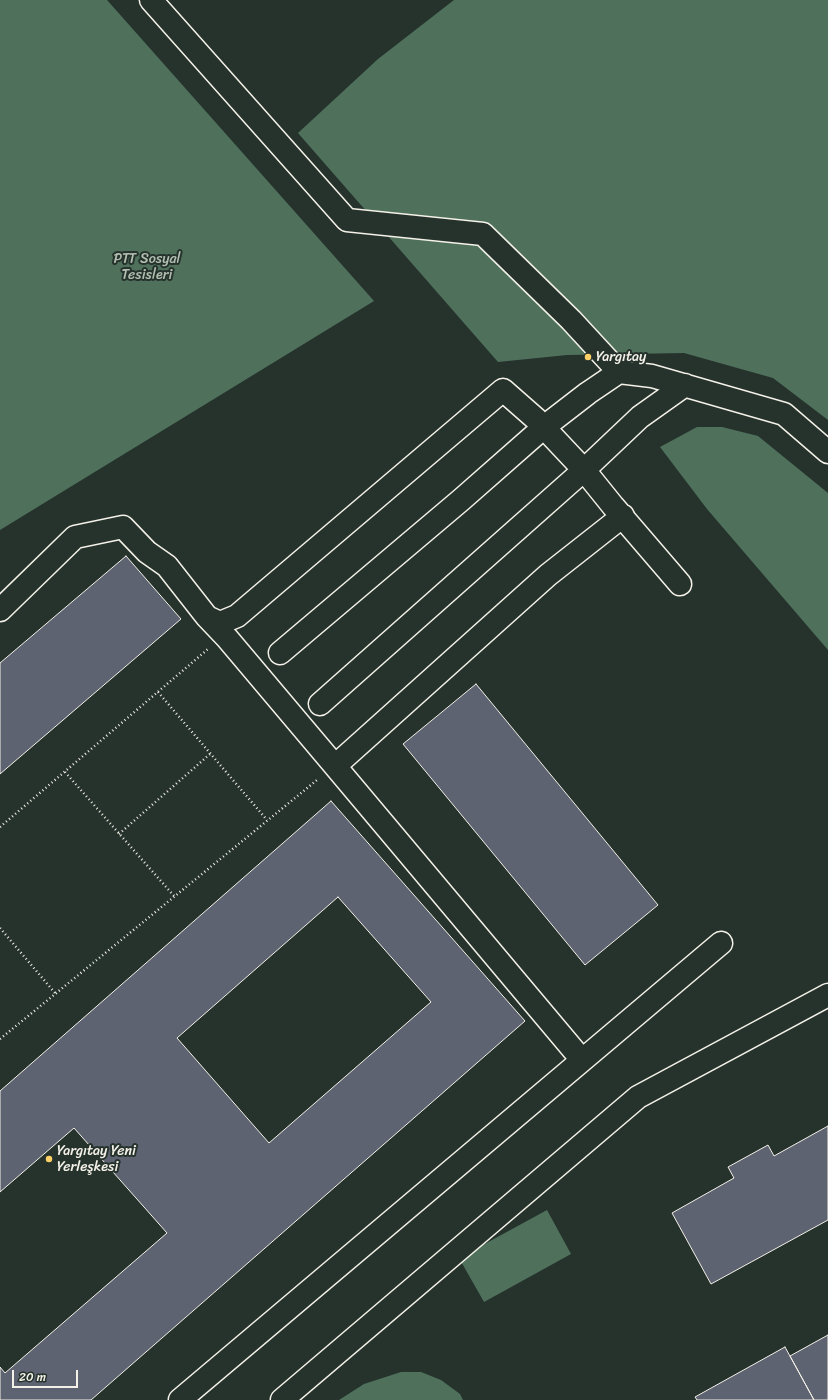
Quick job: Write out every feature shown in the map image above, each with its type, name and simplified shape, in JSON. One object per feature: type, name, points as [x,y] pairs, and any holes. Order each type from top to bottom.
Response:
[{"type":"street","points":[[151,0],[347,220],[483,234],[571,320],[619,372],[652,376],[784,414],[828,452]]},
{"type":"street","points":[[280,653],[461,500],[544,426],[619,372]]},
{"type":"street","points":[[320,704],[584,470],[640,417],[685,385]]},
{"type":"street","points":[[207,617],[220,623],[237,616],[504,390],[544,426],[584,470],[680,584]]},
{"type":"street","points":[[335,766],[548,575],[622,516]]},
{"type":"street","points":[[3,604],[74,537],[123,527],[147,552],[167,566],[207,617],[335,766],[582,1060]]},
{"type":"street","points":[[180,1400],[721,943]]},
{"type":"street","points":[[282,1400],[638,1097],[828,995]]},
{"type":"path","points":[[0,827],[223,635]]},
{"type":"path","points":[[158,692],[267,820]]},
{"type":"path","points":[[119,834],[210,754]]},
{"type":"path","points":[[0,1039],[335,766]]},
{"type":"path","points":[[65,772],[174,896]]},
{"type":"path","points":[[0,928],[55,993]]},
{"type":"path","points":[[0,934],[3,931]]},
{"type":"green space","name":"PTT Sosyal Tesisleri","points":[[0,0],[107,0],[374,301],[0,530]]},
{"type":"green space","points":[[454,0],[828,0],[828,420],[773,378],[684,353],[567,355],[498,362],[298,133],[378,59]]},
{"type":"green space","points":[[697,427],[722,427],[758,436],[828,493],[828,650],[707,509],[660,447]]},
{"type":"green space","points":[[547,1210],[571,1254],[484,1302],[459,1258]]},
{"type":"green space","points":[[401,1372],[421,1372],[441,1380],[460,1394],[463,1400],[339,1400],[364,1384]]},
{"type":"building","points":[[126,556],[181,619],[0,774],[0,663]]},
{"type":"building","points":[[476,684],[658,905],[585,965],[403,744]]},
{"type":"building","points":[[331,801],[525,1021],[91,1400],[0,1400],[0,1367],[5,1373],[167,1233],[74,1128],[0,1192],[0,1091]],"holes":[[[338,897],[431,1002],[269,1143],[177,1038]]]},
{"type":"building","points":[[828,1126],[828,1220],[711,1284],[672,1213],[734,1178],[728,1167],[768,1145],[774,1156]]},
{"type":"building","points":[[828,1335],[828,1400],[814,1400],[790,1356]]},
{"type":"building","points":[[785,1347],[814,1400],[697,1400],[695,1397]]},
{"type":"place","name":"Yargıtay","points":[[588,357]]},
{"type":"place","name":"Yargıtay Yeni Yerleşkesi","points":[[49,1159]]}]
